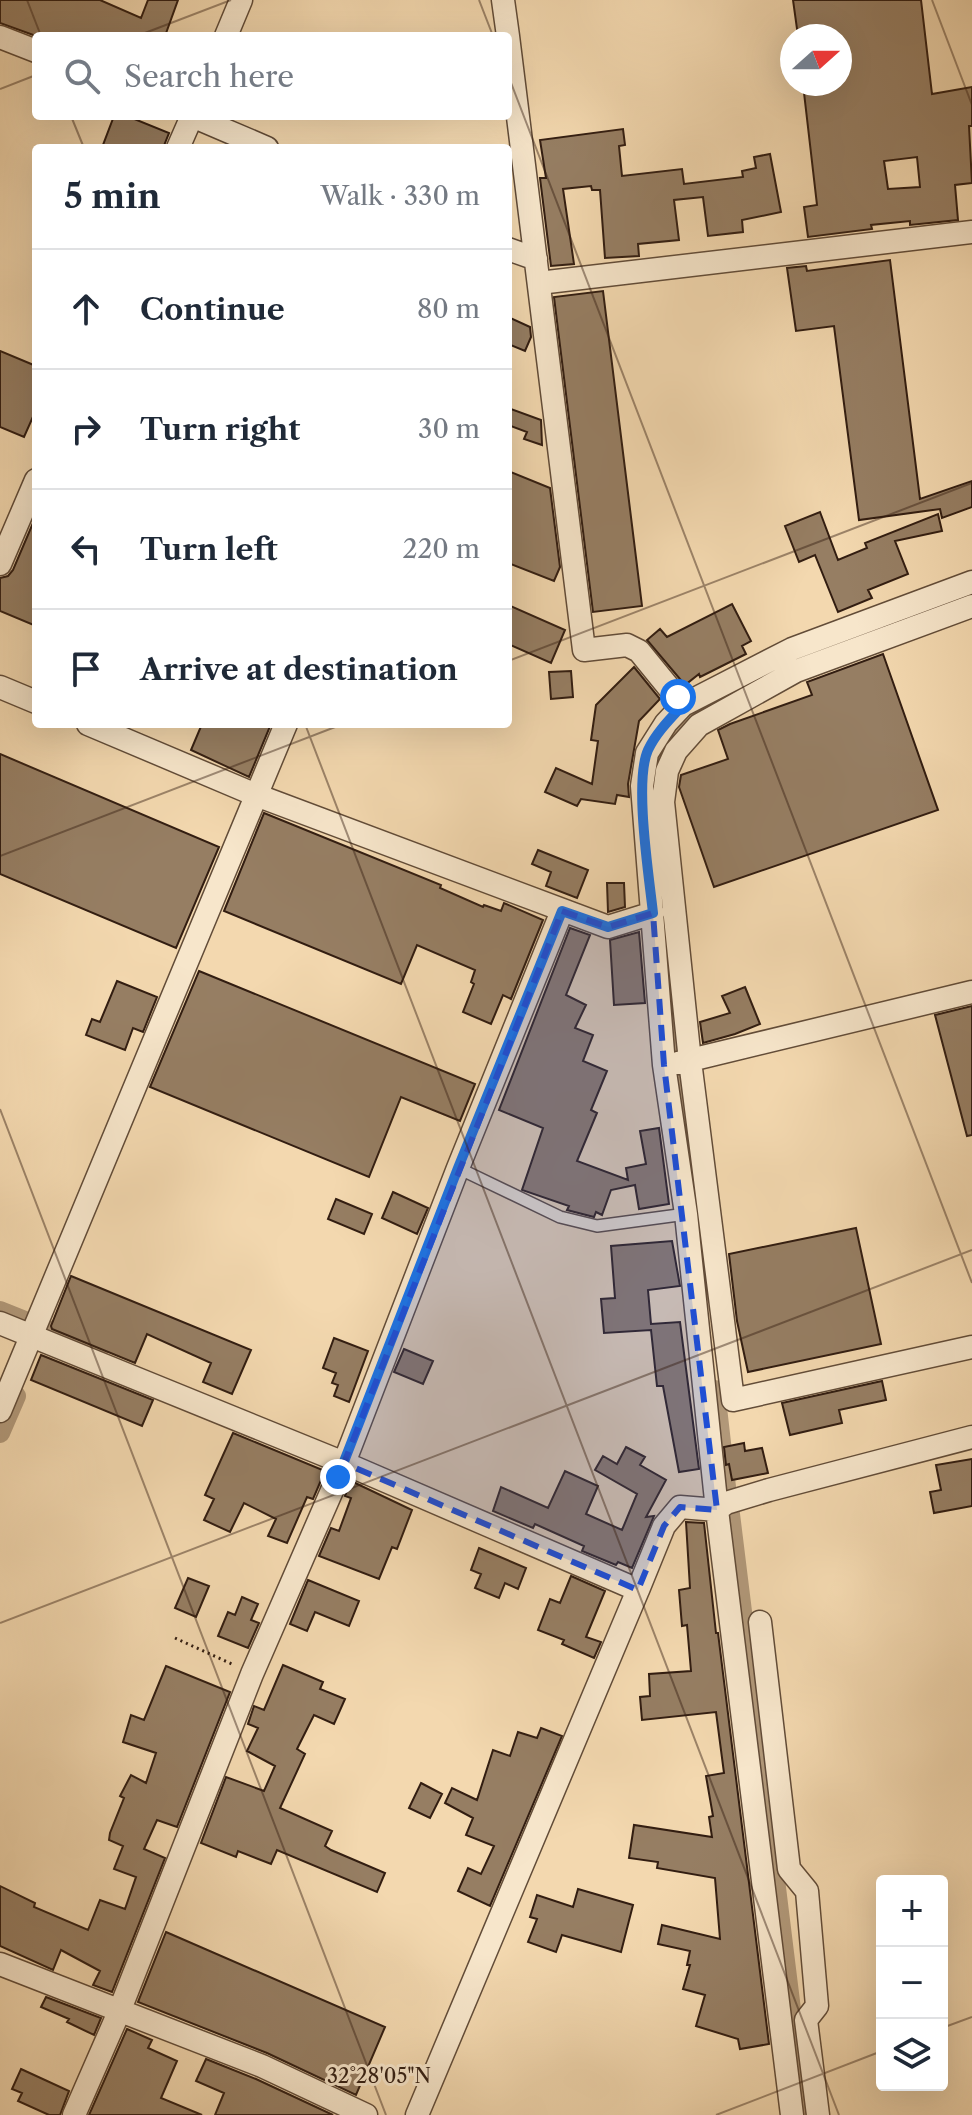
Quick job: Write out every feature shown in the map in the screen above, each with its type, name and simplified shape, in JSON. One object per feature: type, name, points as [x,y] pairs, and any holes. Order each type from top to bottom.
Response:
[{"type":"street","points":[[228,32],[241,0]]},
{"type":"street","points":[[503,0],[507,32]]},
{"type":"street","points":[[0,37],[32,49]]},
{"type":"street","points":[[512,68],[584,650],[627,645],[639,651],[683,705]]},
{"type":"street","points":[[180,144],[190,120]]},
{"type":"street","points":[[201,120],[258,144]]},
{"type":"street","points":[[539,283],[972,232]]},
{"type":"street","points":[[512,250],[536,259]]},
{"type":"street","points":[[0,564],[32,489]]},
{"type":"street","points":[[972,582],[792,649],[683,705],[668,741],[663,802],[690,1061],[733,1400],[972,1347]]},
{"type":"street","points":[[792,2115],[717,1510],[686,1214],[664,1065],[642,786],[647,753],[796,671],[972,606]]},
{"type":"street","points":[[0,687],[32,700]]},
{"type":"street","points":[[97,728],[256,795],[608,927],[653,913]]},
{"type":"street","points":[[0,1411],[284,728]]},
{"type":"street","points":[[74,2115],[119,2012],[252,1674],[344,1463],[562,911]]},
{"type":"street","points":[[664,1065],[972,992]]},
{"type":"street","points":[[0,1323],[344,1463],[638,1590]]},
{"type":"street","points":[[417,2115],[664,1526],[680,1507],[717,1510],[726,1503],[769,1490],[972,1437]]},
{"type":"street","points":[[760,1622],[789,1869],[807,1891],[817,2006],[806,2020],[818,2115]]},
{"type":"street","points":[[0,1964],[262,2066],[366,2115]]},
{"type":"lane","points":[[458,1168],[560,1217],[597,1226],[686,1214]]},
{"type":"path","points":[[175,1638],[252,1674]]},
{"type":"highlighted area","points":[[562,911],[608,927],[653,913],[664,1065],[717,1510],[680,1507],[664,1526],[638,1590],[344,1463]]},
{"type":"building","points":[[0,0],[100,0],[141,18],[148,0],[178,0],[166,32],[32,32],[32,35],[0,23]]},
{"type":"building","points":[[793,0],[921,0],[932,94],[972,87],[972,126],[969,126],[972,183],[955,185],[958,220],[871,225],[872,229],[808,237],[804,207],[817,205],[804,96],[852,96],[852,24],[796,24]],"holes":[[[917,157],[920,187],[888,189],[884,161]]]},
{"type":"building","points":[[112,120],[137,120],[169,133],[165,144],[103,144]]},
{"type":"building","points":[[623,129],[625,145],[619,146],[622,176],[682,169],[684,184],[743,177],[742,171],[756,168],[754,157],[770,154],[781,212],[742,220],[743,232],[708,236],[703,197],[674,200],[679,240],[638,244],[639,256],[605,258],[600,190],[592,190],[591,186],[563,189],[574,264],[551,266],[540,178],[546,178],[540,140]]},
{"type":"building","points":[[890,260],[920,499],[972,481],[972,507],[942,518],[940,509],[859,520],[834,326],[796,331],[787,268],[806,266],[807,271]]},
{"type":"building","points":[[603,291],[642,606],[593,612],[554,297]]},
{"type":"building","points":[[512,319],[530,327],[531,337],[525,351],[512,346]]},
{"type":"building","points":[[0,351],[32,364],[32,419],[24,437],[0,427]]},
{"type":"building","points":[[512,409],[541,420],[542,445],[524,439],[527,432],[512,426]]},
{"type":"building","points":[[512,473],[550,488],[560,567],[554,581],[512,565]]},
{"type":"building","points":[[820,512],[838,560],[867,548],[865,543],[938,514],[942,531],[895,541],[908,574],[868,590],[872,598],[838,612],[815,555],[799,562],[785,526]]},
{"type":"building","points":[[32,525],[32,624],[0,611],[0,578],[8,576]]},
{"type":"building","points":[[732,604],[751,641],[742,646],[746,654],[700,677],[699,674],[685,685],[647,640],[660,629],[667,637]]},
{"type":"building","points":[[512,607],[565,630],[551,663],[512,646]]},
{"type":"building","points":[[883,654],[938,810],[714,887],[679,787],[681,775],[728,759],[718,730],[812,695],[807,682]]},
{"type":"building","points":[[634,667],[660,699],[639,721],[628,784],[629,797],[617,795],[615,804],[581,799],[577,806],[545,792],[556,768],[592,784],[598,741],[591,740],[596,705]]},
{"type":"building","points":[[571,671],[573,697],[551,699],[549,672]]},
{"type":"building","points":[[200,728],[269,728],[249,777],[191,750]]},
{"type":"building","points":[[0,754],[219,847],[176,948],[0,874]]},
{"type":"building","points":[[264,813],[441,885],[440,888],[483,907],[501,911],[504,903],[543,920],[511,999],[503,995],[491,1024],[463,1012],[474,984],[471,982],[475,970],[417,945],[401,984],[224,911]]},
{"type":"building","points":[[538,850],[588,870],[577,898],[546,886],[551,872],[532,864]]},
{"type":"building","points":[[607,883],[624,883],[625,907],[608,912]]},
{"type":"building","points":[[570,928],[590,935],[566,995],[586,1005],[575,1028],[593,1035],[583,1061],[607,1071],[591,1110],[597,1113],[577,1161],[628,1180],[626,1168],[646,1164],[640,1131],[659,1128],[669,1204],[639,1209],[635,1185],[611,1190],[602,1215],[596,1212],[594,1217],[567,1210],[569,1206],[522,1190],[543,1128],[499,1110]]},
{"type":"building","points":[[639,932],[645,1003],[614,1005],[610,940]]},
{"type":"building","points":[[199,971],[475,1084],[460,1121],[401,1097],[369,1177],[150,1087]]},
{"type":"building","points":[[117,981],[157,997],[143,1032],[133,1028],[125,1050],[86,1035],[92,1019],[100,1022]]},
{"type":"building","points":[[745,987],[760,1024],[703,1043],[700,1022],[730,1013],[722,996]]},
{"type":"building","points":[[972,1006],[972,1135],[967,1136],[935,1015]]},
{"type":"building","points":[[393,1192],[428,1208],[417,1234],[382,1218]]},
{"type":"building","points":[[336,1199],[372,1214],[364,1234],[328,1219]]},
{"type":"building","points":[[856,1228],[881,1344],[748,1372],[737,1321],[729,1254]]},
{"type":"building","points":[[672,1241],[680,1286],[648,1290],[651,1324],[680,1322],[699,1469],[679,1472],[663,1386],[657,1386],[651,1330],[604,1333],[601,1299],[615,1298],[611,1246]]},
{"type":"building","points":[[71,1276],[251,1350],[232,1394],[203,1382],[211,1363],[147,1334],[135,1363],[52,1329]]},
{"type":"building","points":[[334,1338],[368,1351],[349,1402],[334,1396],[338,1385],[332,1383],[336,1373],[323,1368]]},
{"type":"building","points":[[404,1349],[433,1361],[423,1384],[394,1372]]},
{"type":"building","points":[[41,1355],[153,1400],[142,1426],[31,1380]]},
{"type":"building","points":[[882,1381],[886,1400],[839,1410],[842,1423],[790,1435],[782,1403]]},
{"type":"building","points":[[233,1433],[325,1471],[313,1499],[307,1497],[287,1543],[268,1536],[276,1519],[244,1503],[230,1532],[204,1520],[214,1499],[205,1495]]},
{"type":"building","points":[[744,1443],[745,1451],[762,1448],[768,1473],[732,1480],[724,1447]]},
{"type":"building","points":[[626,1447],[645,1457],[640,1465],[666,1480],[646,1517],[654,1516],[632,1568],[582,1551],[584,1546],[535,1524],[533,1528],[493,1511],[501,1487],[548,1508],[565,1471],[598,1486],[586,1514],[622,1530],[637,1494],[595,1470],[603,1456],[617,1464]]},
{"type":"building","points":[[972,1459],[972,1506],[934,1513],[930,1492],[941,1490],[936,1465]]},
{"type":"building","points":[[351,1481],[412,1510],[397,1549],[392,1547],[379,1579],[319,1556],[331,1528],[339,1531],[351,1498],[345,1496]]},
{"type":"building","points":[[686,1522],[704,1523],[769,2044],[740,2049],[738,2039],[696,2026],[705,1995],[683,1989],[690,1965],[687,1965],[690,1951],[658,1944],[662,1925],[720,1939],[715,1878],[657,1868],[658,1862],[629,1858],[634,1825],[712,1837],[709,1817],[713,1816],[706,1776],[724,1773],[716,1712],[642,1720],[640,1697],[650,1696],[649,1674],[691,1671],[687,1625],[682,1626],[679,1590],[690,1588]]},
{"type":"building","points":[[479,1548],[526,1568],[518,1589],[505,1583],[499,1598],[475,1588],[481,1574],[471,1570]]},
{"type":"building","points":[[571,1576],[605,1591],[586,1637],[601,1642],[594,1658],[562,1644],[564,1640],[538,1630],[550,1599],[560,1603]]},
{"type":"building","points":[[188,1578],[209,1586],[196,1617],[175,1608]]},
{"type":"building","points":[[308,1580],[359,1601],[349,1626],[315,1612],[307,1631],[290,1624]]},
{"type":"building","points":[[242,1597],[258,1604],[251,1620],[259,1623],[248,1648],[218,1636],[228,1612],[235,1615]]},
{"type":"building","points":[[283,1665],[323,1682],[320,1689],[345,1699],[334,1724],[314,1715],[297,1749],[305,1754],[280,1808],[332,1831],[325,1846],[331,1850],[385,1873],[377,1892],[277,1850],[271,1864],[238,1851],[236,1857],[201,1843],[226,1777],[264,1791],[275,1766],[247,1751],[258,1728],[248,1724],[254,1706],[264,1710]]},
{"type":"building","points":[[166,1666],[230,1692],[177,1827],[157,1820],[144,1849],[165,1858],[112,1992],[93,1985],[100,1971],[61,1950],[53,1970],[0,1946],[0,1886],[35,1903],[34,1907],[88,1930],[100,1900],[125,1909],[136,1877],[114,1869],[123,1846],[109,1840],[110,1833],[124,1798],[120,1796],[131,1775],[146,1783],[156,1753],[123,1742],[131,1715],[144,1720]]},
{"type":"building","points":[[541,1728],[562,1736],[490,1906],[458,1891],[468,1868],[481,1874],[494,1846],[466,1835],[473,1818],[445,1803],[452,1788],[477,1800],[493,1750],[510,1756],[518,1732],[537,1738]]},
{"type":"building","points":[[421,1783],[442,1794],[430,1818],[409,1808]]},
{"type":"building","points":[[578,1889],[633,1905],[621,1952],[562,1935],[556,1952],[528,1942],[537,1919],[530,1917],[537,1895],[573,1907]]},
{"type":"building","points":[[166,1932],[385,2027],[356,2095],[267,2053],[138,2002]]},
{"type":"building","points":[[46,1997],[101,2018],[94,2035],[67,2022],[69,2019],[41,2007]]},
{"type":"building","points":[[127,2029],[152,2040],[148,2048],[177,2061],[161,2098],[202,2115],[89,2115]]},
{"type":"building","points":[[206,2059],[333,2115],[215,2115],[224,2093],[196,2081]]},
{"type":"building","points":[[21,2069],[69,2091],[60,2115],[49,2115],[18,2101],[22,2093],[12,2089]]},
{"type":"waterway","points":[[651,790],[655,768],[671,736],[697,713],[747,683]]},
{"type":"waterway","points":[[662,917],[694,1199]]},
{"type":"waterway","points":[[0,1311],[30,1323]]},
{"type":"waterway","points":[[48,1330],[98,1351]]},
{"type":"waterway","points":[[715,1390],[726,1487]]},
{"type":"waterway","points":[[0,1433],[16,1396]]},
{"type":"waterway","points":[[729,1506],[804,2115]]},
{"type":"route","points":[[338,1477],[562,911],[608,927],[653,913],[642,786],[647,753],[666,723],[683,705],[678,697]]}]
